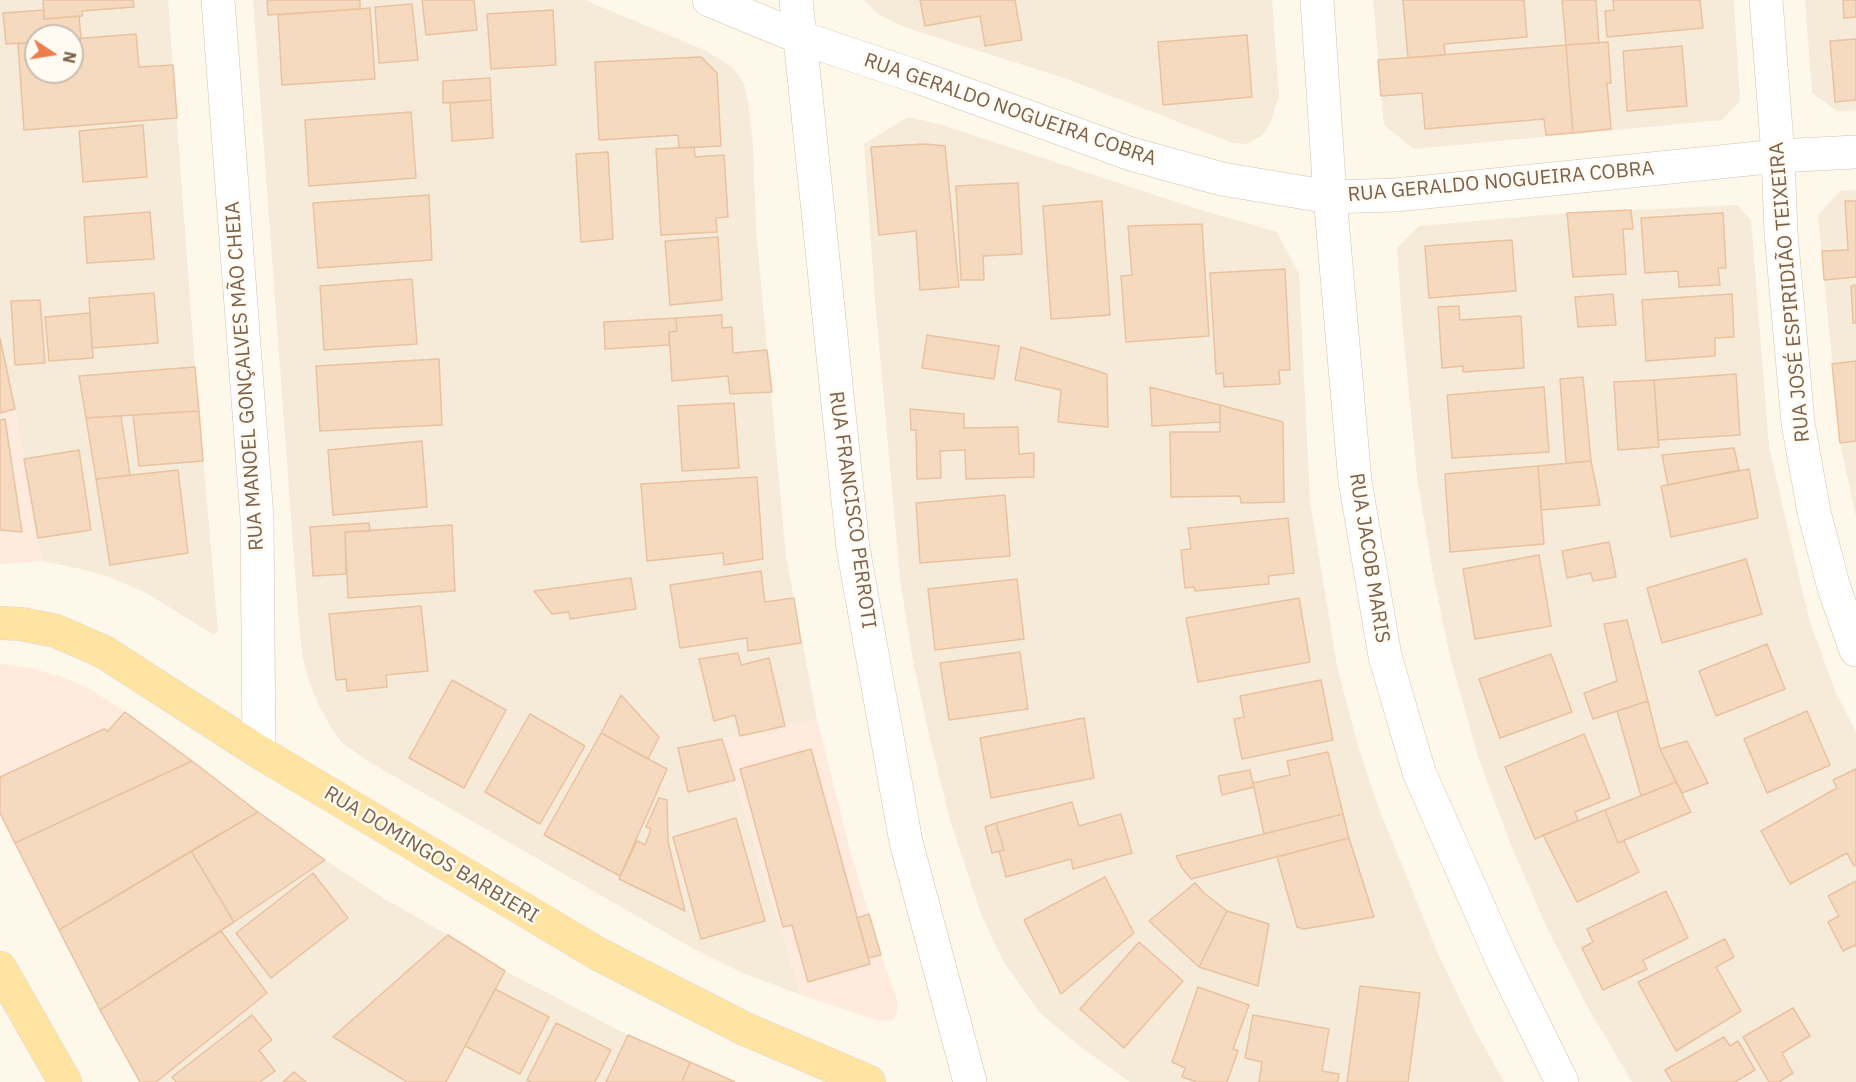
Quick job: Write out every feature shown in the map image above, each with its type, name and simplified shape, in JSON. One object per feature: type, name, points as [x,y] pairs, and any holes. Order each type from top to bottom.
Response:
[{"type":"main road","name":"RUA DOMINGOS BARBIERI","points":[[0,623],[21,624],[56,631],[104,652],[258,752],[600,955],[745,1029],[869,1082]]},
{"type":"main road","points":[[0,968],[66,1082]]},
{"type":"street","name":"RUA MANOEL GONÇALVES MÃO CHEIA","points":[[218,0],[257,518],[258,752]]},
{"type":"street","name":"RUA GERALDO NOGUEIRA COBRA","points":[[709,0],[799,38],[918,77],[1131,154],[1222,179],[1330,196],[1396,195],[1778,156],[1856,152]]},
{"type":"street","name":"RUA FRANCISCO PERROTI","points":[[796,0],[853,548],[906,842],[970,1082]]},
{"type":"street","name":"RUA JACOB MARIS","points":[[1317,0],[1330,196],[1355,481],[1385,656],[1419,772],[1503,962],[1562,1082]]},
{"type":"street","name":"RUA JOSÉ ESPIRIDIÃO TEIXEIRA","points":[[1766,0],[1778,156],[1781,233],[1798,423],[1814,512],[1834,588],[1856,650]]},
{"type":"shaded area","points":[[0,0],[168,0],[195,367],[79,376],[86,418],[199,411],[218,630],[214,635],[148,594],[112,578],[42,561],[0,338]]},
{"type":"shaded area","points":[[253,0],[585,0],[704,50],[731,66],[744,83],[753,144],[756,229],[786,556],[817,719],[722,739],[801,995],[743,973],[694,949],[366,760],[341,742],[319,706],[308,679],[302,654],[298,613]]},
{"type":"shaded area","points":[[864,0],[1272,0],[1279,95],[1271,121],[1263,135],[1247,144],[1233,143],[1067,79],[904,27],[879,15]]},
{"type":"shaded area","points":[[1373,0],[1734,0],[1740,101],[1722,120],[1414,149],[1384,125]]},
{"type":"shaded area","points":[[1805,0],[1856,0],[1856,110],[1837,111],[1812,93]]},
{"type":"shaded area","points":[[908,117],[942,125],[1201,210],[1277,232],[1299,274],[1310,501],[1337,666],[1358,746],[1378,806],[1438,954],[1476,1032],[1504,1082],[1130,1082],[1078,1045],[1039,1012],[1002,959],[981,914],[950,820],[913,661],[900,579],[875,300],[864,144]]},
{"type":"shaded area","points":[[1856,190],[1856,517],[1840,443],[1818,215],[1840,191]]},
{"type":"shaded area","points":[[1737,205],[1751,220],[1769,446],[1809,619],[1835,691],[1856,732],[1856,1082],[1632,1082],[1587,1006],[1548,930],[1512,848],[1478,757],[1450,656],[1433,574],[1417,477],[1397,248],[1419,226],[1567,213]]},
{"type":"shaded area","points":[[15,409],[42,561],[0,564],[0,413]]},
{"type":"shaded area","points":[[0,665],[31,668],[62,677],[92,690],[192,761],[0,813]]},
{"type":"shaded area","points":[[817,719],[850,850],[881,955],[897,1000],[897,1012],[892,1020],[883,1021],[867,1017],[801,995],[722,739]]},
{"type":"shaded area","points":[[325,860],[505,971],[628,1035],[735,1082],[306,1082],[294,1072],[283,1082],[156,1082],[267,994],[221,931]]},
{"type":"building","points":[[43,0],[133,0],[134,7],[82,11],[82,16],[44,19]]},
{"type":"building","points":[[267,0],[360,0],[360,9],[268,15]]},
{"type":"building","points":[[422,0],[474,0],[477,30],[426,35]]},
{"type":"building","points":[[920,0],[1015,0],[1022,40],[985,46],[980,16],[925,26]]},
{"type":"building","points":[[1403,0],[1524,0],[1527,37],[1444,44],[1445,55],[1408,58]]},
{"type":"building","points":[[1562,0],[1596,0],[1599,43],[1566,45]]},
{"type":"building","points":[[1613,0],[1700,0],[1703,28],[1607,37],[1605,11],[1614,10]]},
{"type":"building","points":[[1843,0],[1856,0],[1856,17],[1844,18]]},
{"type":"building","points":[[412,4],[418,60],[379,63],[375,7]]},
{"type":"building","points":[[370,8],[375,79],[282,85],[278,15]]},
{"type":"building","points":[[44,10],[44,19],[79,16],[80,24],[24,24],[24,43],[6,44],[3,13]]},
{"type":"building","points":[[553,10],[556,65],[491,69],[487,14]]},
{"type":"building","points":[[136,34],[139,67],[173,65],[177,118],[24,130],[18,44],[24,43],[24,84],[84,84],[84,38]]},
{"type":"building","points":[[1247,35],[1252,97],[1163,105],[1158,42]]},
{"type":"building","points":[[1856,39],[1856,100],[1835,102],[1830,41]]},
{"type":"building","points":[[1608,42],[1611,83],[1607,83],[1611,129],[1573,133],[1566,45]]},
{"type":"building","points":[[1566,45],[1573,133],[1546,135],[1544,119],[1425,129],[1422,93],[1381,96],[1378,60]]},
{"type":"building","points":[[1682,46],[1687,106],[1627,111],[1623,51]]},
{"type":"building","points":[[701,57],[717,73],[721,146],[679,148],[678,135],[599,140],[595,62]]},
{"type":"building","points":[[490,78],[491,100],[443,103],[443,81]]},
{"type":"building","points":[[491,100],[493,138],[452,141],[450,103]]},
{"type":"building","points":[[411,112],[416,178],[309,186],[305,120]]},
{"type":"building","points":[[143,125],[147,177],[83,182],[79,131]]},
{"type":"building","points":[[925,144],[945,146],[959,287],[920,290],[916,231],[879,235],[871,147]]},
{"type":"building","points":[[694,147],[695,157],[724,155],[728,217],[716,218],[717,232],[661,235],[656,149]]},
{"type":"building","points":[[608,152],[613,239],[581,242],[576,154]]},
{"type":"building","points":[[1018,183],[1022,254],[983,256],[984,280],[961,280],[956,186]]},
{"type":"building","points":[[429,195],[432,260],[318,268],[313,203]]},
{"type":"building","points":[[1102,201],[1110,315],[1051,319],[1043,206]]},
{"type":"building","points":[[1845,201],[1856,201],[1856,277],[1824,280],[1822,251],[1848,250]]},
{"type":"building","points":[[1631,210],[1633,229],[1623,229],[1626,274],[1573,277],[1567,213]]},
{"type":"building","points":[[150,212],[154,259],[87,263],[84,217]]},
{"type":"building","points":[[1723,213],[1726,268],[1718,268],[1720,285],[1679,287],[1678,271],[1645,273],[1641,218]]},
{"type":"building","points":[[1202,224],[1209,336],[1126,342],[1121,276],[1132,275],[1128,226]]},
{"type":"building","points":[[718,237],[722,300],[670,305],[665,241]]},
{"type":"building","points":[[1512,240],[1516,291],[1429,298],[1425,246]]},
{"type":"building","points":[[1285,269],[1290,370],[1279,370],[1280,384],[1224,387],[1223,373],[1216,374],[1210,273]]},
{"type":"building","points":[[412,279],[417,344],[324,350],[320,286]]},
{"type":"building","points":[[1856,285],[1856,323],[1853,323],[1851,286]]},
{"type":"building","points":[[154,293],[158,343],[92,348],[89,298]]},
{"type":"building","points":[[1613,294],[1616,325],[1578,327],[1575,297]]},
{"type":"building","points":[[1732,294],[1734,337],[1715,338],[1715,356],[1646,361],[1642,300]]},
{"type":"building","points":[[40,300],[45,363],[15,365],[11,301]]},
{"type":"building","points":[[1459,306],[1460,320],[1521,316],[1524,368],[1463,372],[1463,366],[1442,368],[1438,307]]},
{"type":"building","points":[[90,313],[93,358],[49,361],[45,317]]},
{"type":"building","points":[[722,315],[722,328],[732,327],[733,353],[767,350],[772,392],[730,394],[728,376],[672,381],[669,332],[677,331],[676,318]]},
{"type":"building","points":[[676,318],[677,331],[669,332],[669,345],[605,349],[604,322]]},
{"type":"building","points":[[927,335],[999,346],[994,379],[922,368]]},
{"type":"building","points":[[0,338],[15,409],[0,413]]},
{"type":"building","points":[[1021,347],[1107,374],[1108,427],[1058,422],[1061,390],[1015,380]]},
{"type":"building","points":[[439,359],[442,425],[320,431],[316,366]]},
{"type":"building","points":[[1856,361],[1856,441],[1840,443],[1832,364]]},
{"type":"building","points":[[195,367],[199,411],[86,418],[79,376]]},
{"type":"building","points":[[1736,374],[1740,435],[1658,440],[1654,380]]},
{"type":"building","points":[[1583,377],[1591,461],[1566,463],[1560,379]]},
{"type":"building","points":[[1654,380],[1659,447],[1618,450],[1614,382]]},
{"type":"building","points":[[1150,387],[1220,405],[1220,422],[1152,426]]},
{"type":"building","points":[[1544,387],[1549,452],[1452,458],[1447,395]]},
{"type":"building","points":[[734,403],[739,468],[682,471],[678,406]]},
{"type":"building","points":[[1220,405],[1283,422],[1284,502],[1241,503],[1240,496],[1171,497],[1170,432],[1220,432]]},
{"type":"building","points":[[910,409],[964,414],[964,428],[1018,427],[1019,454],[1034,453],[1034,477],[966,479],[965,450],[940,451],[941,478],[917,479],[916,430],[911,430]]},
{"type":"building","points":[[199,411],[203,461],[139,466],[133,415]]},
{"type":"building","points":[[121,416],[130,475],[96,479],[86,418]]},
{"type":"building","points":[[5,419],[22,532],[0,530],[0,420]]},
{"type":"building","points":[[422,441],[427,507],[333,515],[328,450]]},
{"type":"building","points":[[1734,448],[1739,470],[1668,485],[1662,455]]},
{"type":"building","points":[[79,450],[91,530],[38,538],[24,459]]},
{"type":"building","points":[[1591,461],[1600,505],[1541,510],[1538,466]]},
{"type":"building","points":[[1538,466],[1544,544],[1450,552],[1445,474]]},
{"type":"building","points":[[1749,469],[1758,518],[1671,537],[1661,486]]},
{"type":"building","points":[[178,470],[188,553],[110,565],[96,479]]},
{"type":"building","points":[[757,477],[763,559],[724,565],[723,553],[647,561],[641,484]]},
{"type":"building","points":[[1005,495],[1010,556],[920,563],[916,503]]},
{"type":"building","points":[[1288,518],[1294,573],[1268,576],[1269,584],[1195,591],[1194,587],[1185,588],[1181,550],[1191,549],[1188,528]]},
{"type":"building","points":[[369,523],[370,531],[345,532],[346,574],[313,576],[310,527]]},
{"type":"building","points":[[452,525],[455,591],[348,598],[345,532]]},
{"type":"building","points":[[1609,542],[1616,577],[1593,581],[1591,573],[1567,578],[1562,551]]},
{"type":"building","points":[[1539,555],[1551,626],[1475,639],[1463,569]]},
{"type":"building","points":[[1746,559],[1762,614],[1662,643],[1647,588]]},
{"type":"building","points":[[761,571],[765,602],[794,598],[801,643],[748,651],[747,638],[680,648],[670,585]]},
{"type":"building","points":[[631,578],[636,609],[570,619],[569,612],[552,614],[534,591]]},
{"type":"building","points":[[1017,579],[1024,639],[935,650],[928,589]]},
{"type":"building","points":[[1299,598],[1310,662],[1198,682],[1186,618]]},
{"type":"building","points":[[421,606],[428,671],[386,675],[387,687],[347,691],[346,679],[336,680],[329,614]]},
{"type":"building","points":[[1627,620],[1648,701],[1593,719],[1584,693],[1617,681],[1604,624]]},
{"type":"building","points":[[1767,644],[1785,689],[1716,716],[1699,671]]},
{"type":"building","points":[[1020,652],[1028,709],[949,720],[940,663]]},
{"type":"building","points":[[738,653],[741,665],[769,658],[785,726],[740,736],[735,715],[714,721],[699,659]]},
{"type":"building","points":[[1551,654],[1572,712],[1500,738],[1479,679]]},
{"type":"building","points":[[452,680],[506,710],[464,788],[409,758]]},
{"type":"building","points":[[1321,680],[1333,740],[1242,759],[1234,719],[1244,717],[1240,696]]},
{"type":"building","points":[[621,695],[659,737],[648,759],[601,733]]},
{"type":"building","points":[[1648,701],[1660,749],[1676,782],[1641,796],[1617,711]]},
{"type":"building","points":[[1807,711],[1830,765],[1767,793],[1744,739]]},
{"type":"building","points":[[125,712],[192,761],[15,843],[0,813],[0,777],[104,729],[108,731]]},
{"type":"building","points":[[530,714],[585,746],[540,824],[485,792]]},
{"type":"building","points":[[1084,718],[1094,778],[991,798],[980,738]]},
{"type":"building","points":[[601,733],[667,769],[620,876],[544,835]]},
{"type":"building","points":[[1584,734],[1610,798],[1575,812],[1578,821],[1535,839],[1505,767]]},
{"type":"building","points":[[722,739],[735,780],[688,792],[678,748]]},
{"type":"building","points":[[1687,741],[1708,783],[1682,793],[1660,749]]},
{"type":"building","points":[[811,749],[870,964],[808,982],[792,925],[783,927],[740,769]]},
{"type":"building","points":[[1328,752],[1343,814],[1264,834],[1253,783],[1290,775],[1287,761]]},
{"type":"building","points":[[192,761],[258,812],[59,930],[15,843]]},
{"type":"building","points":[[1856,769],[1856,865],[1854,866],[1847,853],[1790,884],[1761,831],[1837,788],[1833,780]]},
{"type":"building","points":[[1250,770],[1254,787],[1222,795],[1218,776]]},
{"type":"building","points":[[1676,782],[1691,812],[1618,843],[1605,810]]},
{"type":"building","points":[[659,798],[667,800],[668,842],[685,911],[619,879],[637,841],[645,845],[651,829],[646,827]]},
{"type":"building","points":[[1072,802],[1079,826],[1121,814],[1132,853],[1073,869],[1071,859],[1006,877],[999,851],[1004,850],[996,823]]},
{"type":"building","points":[[1605,810],[1618,843],[1624,841],[1639,872],[1577,902],[1543,835]]},
{"type":"building","points":[[258,812],[325,860],[234,922],[191,851]]},
{"type":"building","points":[[1343,814],[1349,838],[1191,879],[1176,856]]},
{"type":"building","points":[[736,818],[765,921],[701,939],[673,837]]},
{"type":"building","points":[[996,823],[1004,850],[992,853],[985,827]]},
{"type":"building","points":[[1349,838],[1374,917],[1304,929],[1297,927],[1277,857]]},
{"type":"building","points":[[191,851],[234,922],[100,1010],[59,930]]},
{"type":"building","points":[[313,873],[348,918],[271,978],[236,933]]},
{"type":"building","points":[[1105,877],[1134,933],[1061,994],[1024,920]]},
{"type":"building","points":[[1856,881],[1856,947],[1855,945],[1843,951],[1828,922],[1839,916],[1828,896]]},
{"type":"building","points":[[1195,883],[1227,911],[1199,967],[1149,921]]},
{"type":"building","points":[[1666,891],[1688,938],[1643,960],[1647,969],[1603,990],[1582,948],[1593,942],[1587,929]]},
{"type":"building","points":[[1227,911],[1269,924],[1258,986],[1199,967]]},
{"type":"building","points":[[869,914],[881,955],[868,958],[857,918]]},
{"type":"building","points":[[221,931],[267,993],[156,1082],[140,1082],[100,1010]]},
{"type":"building","points":[[448,935],[505,971],[446,1082],[407,1082],[333,1037]]},
{"type":"building","points":[[1725,939],[1734,957],[1716,967],[1741,1011],[1676,1051],[1638,982]]},
{"type":"building","points":[[1139,942],[1183,981],[1124,1048],[1080,1009]]},
{"type":"building","points":[[1360,986],[1420,993],[1408,1082],[1347,1082]]},
{"type":"building","points":[[1198,987],[1249,1005],[1233,1049],[1238,1051],[1227,1082],[1197,1082],[1182,1077],[1185,1068],[1172,1062]]},
{"type":"building","points":[[495,989],[549,1017],[520,1074],[465,1046]]},
{"type":"building","points":[[1793,1008],[1810,1036],[1782,1053],[1793,1073],[1779,1082],[1769,1082],[1743,1037]]},
{"type":"building","points":[[252,1015],[272,1040],[259,1050],[275,1071],[260,1082],[176,1082],[172,1077]]},
{"type":"building","points":[[1253,1015],[1329,1029],[1322,1071],[1339,1074],[1338,1082],[1259,1082],[1262,1062],[1245,1058]]},
{"type":"building","points":[[556,1023],[611,1050],[595,1082],[531,1082],[527,1080]]},
{"type":"building","points":[[628,1035],[690,1062],[682,1082],[606,1082]]},
{"type":"building","points":[[1724,1037],[1730,1046],[1738,1041],[1755,1070],[1735,1082],[1672,1082],[1665,1070]]},
{"type":"building","points":[[690,1062],[735,1082],[682,1082]]},
{"type":"building","points":[[294,1072],[306,1082],[283,1082]]}]
